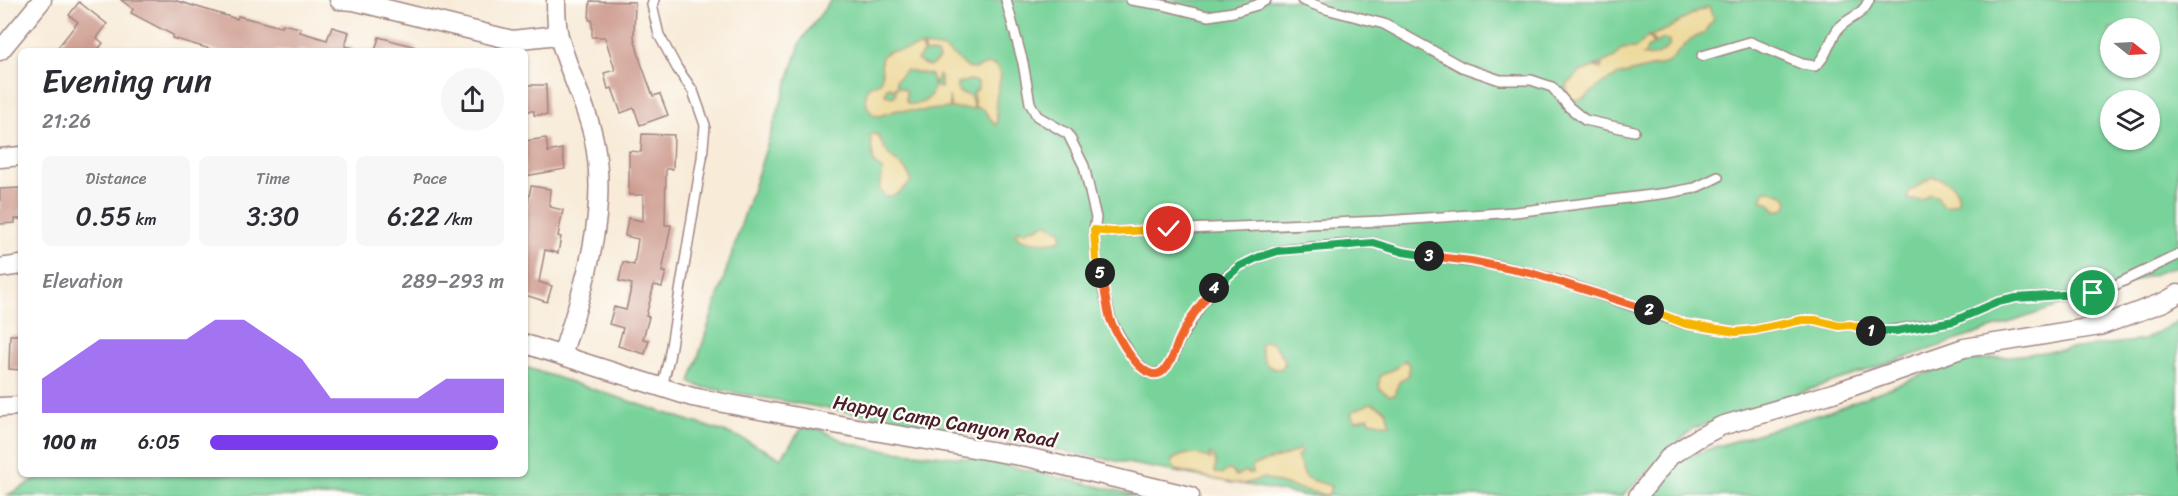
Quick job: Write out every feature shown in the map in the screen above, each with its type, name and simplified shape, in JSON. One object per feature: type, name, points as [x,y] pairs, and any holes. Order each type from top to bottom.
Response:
[{"type":"street","points":[[0,51],[42,0]]},
{"type":"street","points":[[349,0],[512,40],[558,35]]},
{"type":"street","points":[[556,0],[558,35],[594,140],[599,183],[594,236],[586,275],[561,355]]},
{"type":"street","points":[[0,158],[18,156]]},
{"type":"street","points":[[0,268],[18,265]]},
{"type":"street","points":[[1638,496],[1670,456],[1721,426],[1833,393],[1964,348],[2100,326],[2164,302],[2178,294]]},
{"type":"street","name":"Happy Camp Canyon Road","points":[[528,345],[692,397],[1031,458],[1190,496]]},
{"type":"street","points":[[0,407],[18,406]]},
{"type":"lane","points":[[654,0],[652,5],[659,35],[693,91],[705,125],[702,158],[669,358],[662,387]]},
{"type":"lane","points":[[1006,0],[1023,63],[1030,103],[1037,116],[1068,134],[1084,166],[1096,219],[1094,230],[1096,259],[1111,321],[1124,346],[1141,369],[1148,373],[1157,374],[1164,370],[1173,358],[1178,342],[1203,302],[1224,278],[1240,266],[1278,251],[1373,243],[1403,252],[1471,261],[1531,273],[1686,324],[1736,332],[1802,320],[1815,320],[1839,326],[1851,325],[1879,332],[1954,321],[1998,302],[2016,298],[2093,293],[2178,255]]},
{"type":"lane","points":[[1131,0],[1208,16],[1241,10],[1266,0]]},
{"type":"lane","points":[[1302,0],[1326,9],[1383,24],[1461,67],[1500,80],[1531,80],[1552,87],[1569,107],[1585,120],[1634,131]]},
{"type":"lane","points":[[1702,56],[1750,42],[1802,64],[1815,66],[1823,60],[1827,47],[1839,27],[1866,9],[1869,0]]},
{"type":"lane","points":[[1094,230],[1112,232],[1383,221],[1515,212],[1668,193],[1695,188],[1718,177]]},
{"type":"green space","points":[[831,0],[2178,0],[2178,266],[1692,429],[1622,496],[1307,496],[701,387],[690,382],[801,41]]},
{"type":"green space","points":[[2178,321],[2178,496],[1645,496],[1674,460],[1830,411],[1953,363],[2144,340]]},
{"type":"green space","points":[[528,368],[739,437],[781,458],[802,428],[819,429],[846,442],[874,449],[983,460],[1140,496],[6,496],[41,477],[528,477]]},
{"type":"sand","points":[[1709,7],[1714,20],[1705,33],[1691,39],[1668,63],[1619,75],[1604,82],[1579,100],[1572,99],[1567,93],[1567,84],[1580,72],[1599,63],[1600,65],[1595,67],[1601,69],[1602,63],[1615,57],[1621,49],[1636,48],[1648,36],[1654,44],[1647,48],[1643,55],[1659,54],[1669,47],[1669,41],[1664,39],[1655,43],[1650,36]]},
{"type":"sand","points":[[922,46],[923,53],[917,60],[925,65],[931,66],[939,59],[937,54],[924,52],[924,46],[945,49],[968,68],[974,69],[988,64],[997,66],[1001,75],[996,99],[997,124],[995,125],[984,110],[975,107],[973,93],[978,89],[978,82],[971,80],[958,83],[957,89],[960,93],[971,97],[974,109],[951,108],[949,96],[950,108],[920,111],[898,110],[879,116],[873,115],[868,108],[866,95],[868,87],[880,82],[883,55]],"holes":[[[906,70],[931,75],[933,81],[936,82],[938,75],[941,77],[941,88],[936,87],[933,82],[932,92],[923,102],[909,104],[906,101],[906,90],[899,87],[895,90],[896,94],[893,97],[885,95],[886,89],[897,86],[896,80]]]},
{"type":"sand","points":[[870,135],[878,135],[888,154],[906,170],[910,177],[911,182],[894,195],[885,197],[879,188],[883,170],[874,164]]},
{"type":"sand","points":[[1932,177],[1952,185],[1957,193],[1957,203],[1946,207],[1941,204],[1938,197],[1931,194],[1922,200],[1909,200],[1910,191]]},
{"type":"sand","points":[[1769,190],[1786,196],[1788,203],[1784,210],[1776,210],[1768,202],[1761,201],[1764,191]]},
{"type":"sand","points":[[1045,223],[1060,229],[1061,240],[1037,242],[1025,240],[1016,235],[1018,230],[1026,232],[1032,227],[1035,229]]},
{"type":"sand","points":[[1264,342],[1275,345],[1285,360],[1283,368],[1277,369],[1266,364],[1260,346]]},
{"type":"sand","points":[[1405,360],[1409,365],[1408,376],[1399,382],[1394,395],[1389,395],[1380,389],[1380,376],[1396,368]]},
{"type":"sand","points":[[1371,403],[1386,410],[1390,425],[1370,421],[1368,417],[1355,421],[1351,414],[1353,411]]},
{"type":"sand","points":[[1300,449],[1302,451],[1297,457],[1306,478],[1331,486],[1329,494],[1288,486],[1264,478],[1244,484],[1231,483],[1176,470],[1172,465],[1172,460],[1187,454],[1196,454],[1211,459],[1209,453],[1213,455],[1216,462],[1215,472],[1222,474],[1228,470],[1236,476],[1245,471],[1253,473],[1252,466]]},
{"type":"building","points":[[121,0],[174,0],[237,19],[238,16],[281,27],[282,24],[301,28],[300,32],[327,40],[332,27],[349,32],[345,46],[353,48],[207,48],[172,38],[173,35],[131,13],[133,9]]},
{"type":"building","points":[[590,1],[635,2],[634,37],[641,63],[653,96],[660,94],[668,115],[640,125],[634,108],[621,113],[612,88],[608,89],[604,73],[615,70],[605,37],[592,37],[592,20],[589,20]]},
{"type":"building","points":[[79,2],[107,24],[97,38],[103,43],[99,48],[57,48],[78,22],[69,15]]},
{"type":"building","points":[[379,37],[416,47],[416,48],[376,48]]},
{"type":"building","points":[[528,85],[546,85],[547,115],[534,115],[534,111],[528,111]]},
{"type":"building","points":[[642,134],[674,135],[673,169],[666,169],[665,225],[671,225],[662,272],[666,272],[662,287],[654,285],[646,316],[649,317],[643,339],[649,340],[645,354],[618,346],[623,328],[609,324],[614,307],[626,310],[632,284],[619,281],[623,262],[634,265],[638,239],[625,236],[628,218],[643,221],[643,195],[629,195],[629,151],[641,152]]},
{"type":"building","points":[[546,138],[548,152],[562,149],[565,169],[528,175],[528,141]]},
{"type":"building","points":[[531,186],[550,189],[550,207],[563,210],[558,236],[561,237],[558,253],[545,250],[539,282],[552,286],[547,302],[528,296],[528,200]]},
{"type":"building","points":[[18,188],[18,219],[15,219],[15,223],[0,224],[0,189]]},
{"type":"building","points":[[10,335],[18,335],[18,370],[9,369]]},
{"type":"route","points":[[1169,229],[1112,232],[1094,230],[1096,259],[1111,321],[1133,359],[1141,369],[1148,373],[1157,374],[1164,370],[1173,358],[1178,342],[1187,326],[1203,302],[1214,287],[1240,266],[1278,251],[1324,246],[1373,243],[1403,252],[1500,266],[1553,279],[1686,324],[1736,332],[1802,320],[1815,320],[1839,326],[1860,326],[1868,331],[1896,331],[1954,321],[1998,302],[2016,298],[2093,293]]}]
